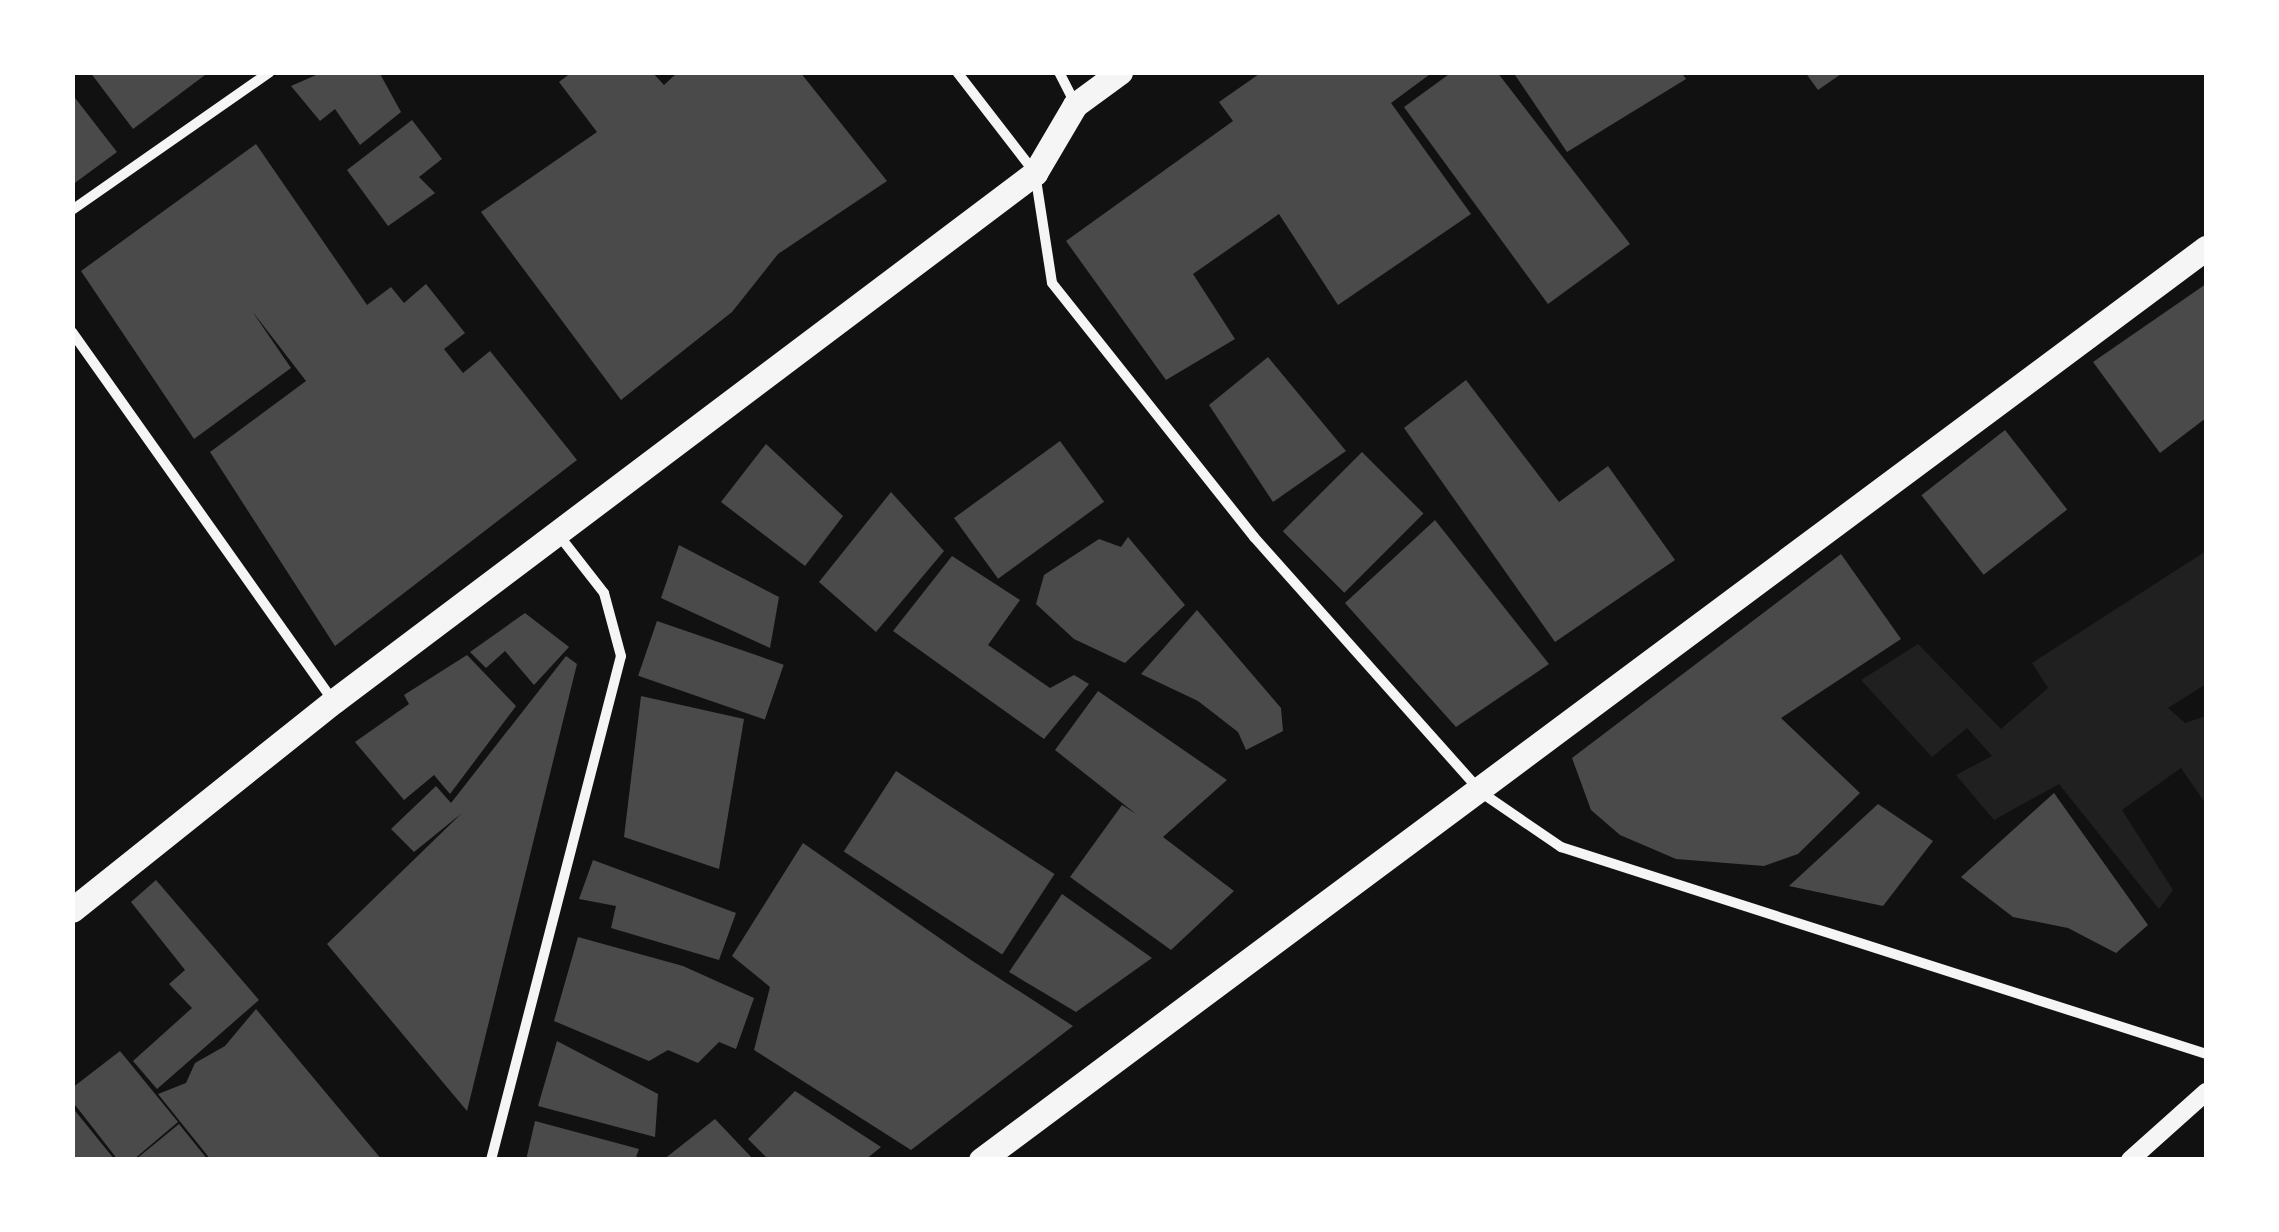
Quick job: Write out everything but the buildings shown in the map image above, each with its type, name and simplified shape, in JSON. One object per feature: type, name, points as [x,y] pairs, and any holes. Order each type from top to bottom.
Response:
[{"type":"main road","points":[[72,910],[334,700],[561,538],[1035,173],[1075,105],[1120,72]]},
{"type":"main road","points":[[981,1160],[1482,794],[2206,248]]},
{"type":"street","points":[[72,210],[270,72]]},
{"type":"street","points":[[957,72],[1035,173],[1052,282],[1254,536],[1482,794],[1561,846],[2206,1054]]},
{"type":"street","points":[[1059,72],[1075,105]]},
{"type":"street","points":[[72,332],[334,700]]},
{"type":"street","points":[[491,1160],[621,656],[604,594],[561,538]]},
{"type":"street","points":[[2130,1160],[2206,1092]]},
{"type":"shaded area","points":[[2206,551],[2206,684],[2168,708],[2185,723],[2206,716],[2206,804],[2181,768],[2122,810],[2173,890],[2159,909],[2059,784],[1994,820],[1956,775],[1992,756],[1967,728],[1932,757],[1861,680],[1918,644],[2001,729],[2048,688],[2032,663]]}]
